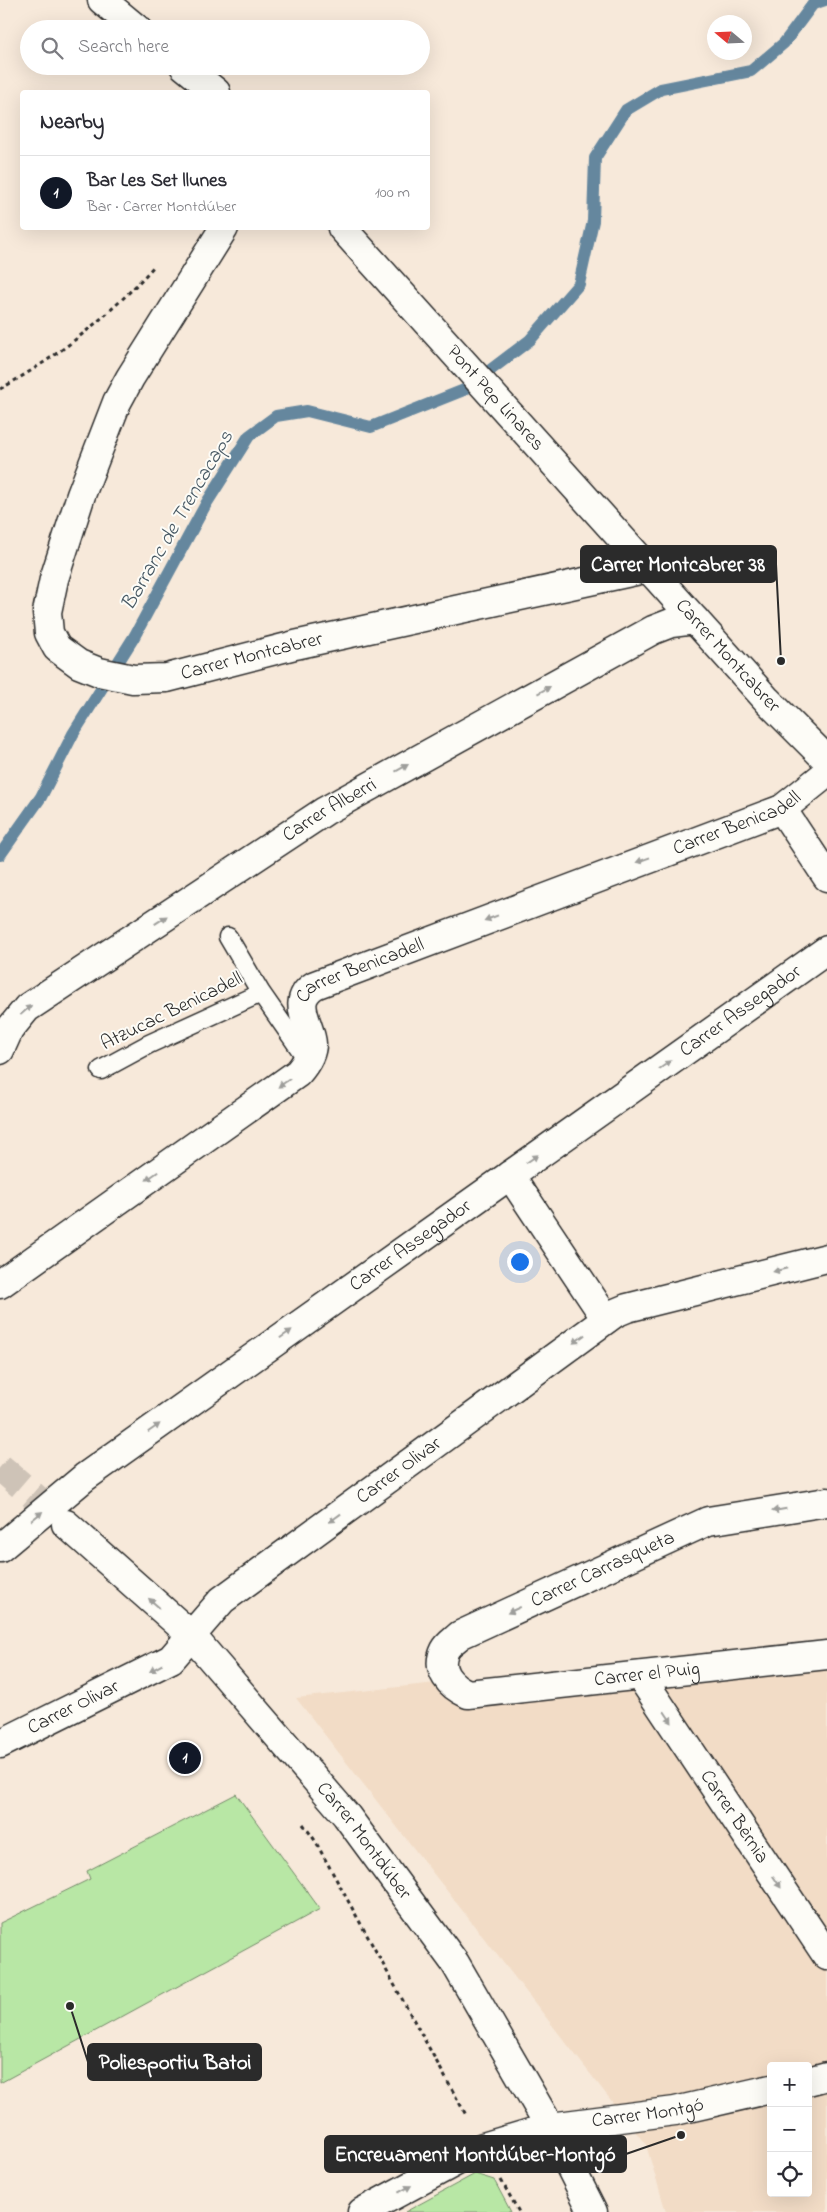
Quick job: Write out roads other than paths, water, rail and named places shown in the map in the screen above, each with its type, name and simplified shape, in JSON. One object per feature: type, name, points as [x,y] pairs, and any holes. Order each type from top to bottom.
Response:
[{"type":"street","points":[[102,0],[126,20]]},
{"type":"street","points":[[195,75],[214,90]]},
{"type":"street","name":"Carrer Montcabrer","points":[[223,230],[144,355],[117,402],[66,539],[47,612],[49,633],[57,648],[79,664],[99,672],[133,679],[167,678],[295,645],[650,568],[767,700],[827,760]]},
{"type":"street","name":"Pont Pep Linares","points":[[344,230],[650,568]]},
{"type":"street","name":"Carrer Alberri","points":[[0,1050],[9,1030],[27,1008],[325,811],[653,630],[671,623],[696,620]]},
{"type":"street","name":"Carrer Benicadell","points":[[307,1059],[312,1044],[304,1020],[304,999],[308,989],[315,985],[782,809],[827,773]]},
{"type":"street","points":[[782,809],[827,877]]},
{"type":"street","name":"Carrer Assegador","points":[[0,1548],[85,1477],[827,950]]},
{"type":"street","points":[[0,1284],[298,1073],[307,1059]]},
{"type":"street","points":[[510,1175],[606,1319]]},
{"type":"street","name":"Carrer Olivar","points":[[0,1744],[171,1659],[222,1600],[606,1319],[627,1308],[827,1258]]},
{"type":"street","name":"Carrer Carrasqueta","points":[[468,1694],[455,1688],[445,1678],[441,1662],[446,1648],[460,1635],[708,1522],[827,1502]]},
{"type":"street","name":"Carrer Montdúber","points":[[66,1524],[191,1635],[346,1814],[455,1963],[550,2128],[593,2212]]},
{"type":"street","name":"Carrer el Puig","points":[[468,1694],[641,1677],[827,1655]]},
{"type":"street","name":"Carrer Bèrnia","points":[[641,1677],[827,1956]]},
{"type":"street","points":[[812,2080],[827,2076]]},
{"type":"street","name":"Carrer Montgó","points":[[362,2212],[483,2147],[550,2128],[675,2111],[767,2090]]},
{"type":"lane","points":[[228,937],[261,993],[307,1059]]},
{"type":"lane","name":"Atzucac Benicadell","points":[[101,1070],[149,1044],[261,993]]},
{"type":"waterway","name":"Barranc de Trencacaps","points":[[0,855],[41,797],[73,734],[134,637],[206,504],[249,436],[276,416],[307,411],[371,427],[464,390],[530,340],[579,284],[593,221],[595,158],[626,110],[661,89],[751,71],[784,43],[813,4],[825,0]]},
{"type":"tunnel","points":[[0,1467],[65,1523]]},
{"type":"place","name":"Carrer Montcabrer 38","points":[[781,661]]},
{"type":"place","name":"Bar Les Set llunes","points":[[185,1758]]},
{"type":"place","name":"Poliesportiu Batoi","points":[[70,2006]]},
{"type":"place","name":"Encreuament Montdúber-Montgó","points":[[681,2135]]}]
